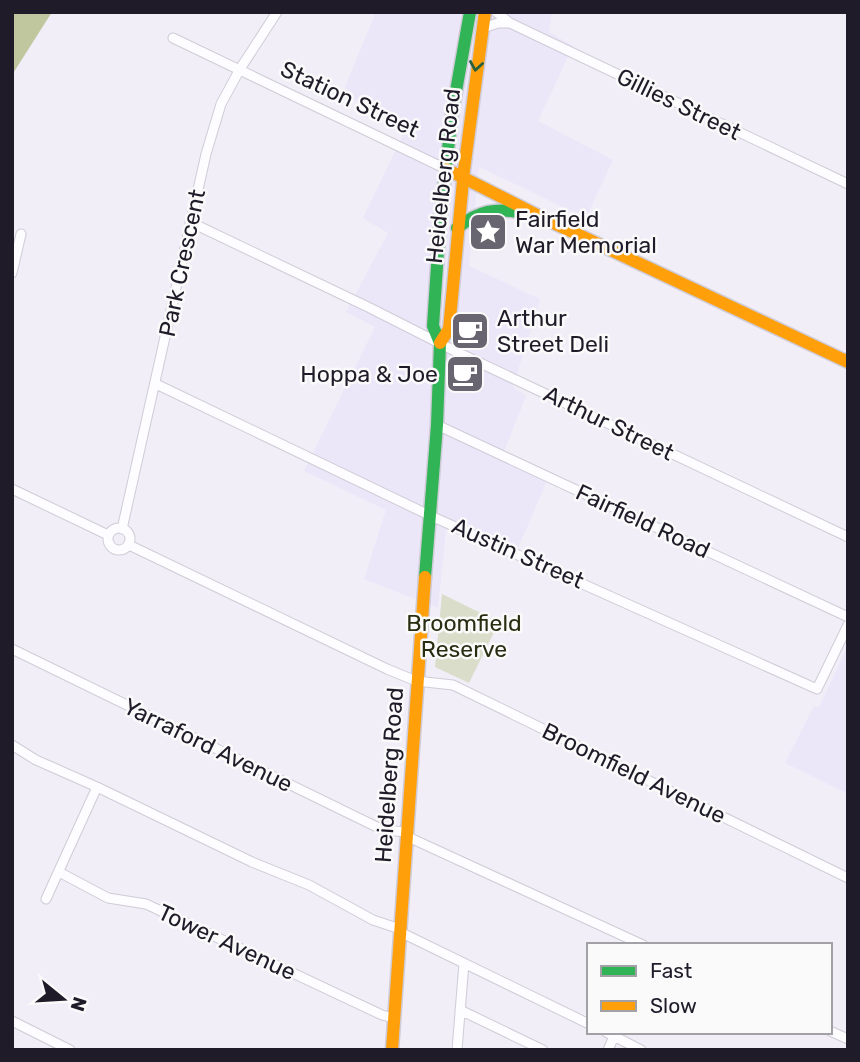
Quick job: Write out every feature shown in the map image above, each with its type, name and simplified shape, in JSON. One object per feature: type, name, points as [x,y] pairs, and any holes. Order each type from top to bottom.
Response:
[{"type":"main road","name":"Heidelberg Road","points":[[393,1047],[416,681],[432,516],[440,343],[433,326],[446,169],[470,12]]},
{"type":"main road","name":"Heidelberg Road","points":[[440,343],[449,329],[462,179],[485,12]]},
{"type":"main road","name":"Station Street","points":[[446,169],[540,217],[848,362]]},
{"type":"main road","points":[[457,228],[478,211],[492,209],[512,210],[540,217]]},
{"type":"street","name":"Park Crescent","points":[[122,528],[190,222],[221,104],[277,12]]},
{"type":"street","name":"Gillies Street","points":[[496,12],[510,23],[848,184]]},
{"type":"street","points":[[483,28],[498,23],[510,23]]},
{"type":"street","name":"Station Street","points":[[173,38],[446,169]]},
{"type":"street","name":"Arthur Street","points":[[190,222],[848,537]]},
{"type":"street","points":[[12,273],[21,234]]},
{"type":"street","name":"Austin Street","points":[[156,384],[432,516],[817,689],[848,625]]},
{"type":"street","name":"Fairfield Road","points":[[437,425],[848,617]]},
{"type":"street","points":[[12,489],[108,535]]},
{"type":"street","points":[[122,528],[128,533],[129,545],[123,550],[115,550],[109,545],[108,535],[113,529],[122,528]]},
{"type":"street","name":"Broomfield Avenue","points":[[129,545],[416,681],[453,685],[848,878]]},
{"type":"street","name":"Yarraford Avenue","points":[[12,649],[383,830],[407,834],[639,943]]},
{"type":"street","points":[[12,745],[36,760],[309,886],[373,920],[400,930],[587,1023]]},
{"type":"street","points":[[46,899],[97,787]]},
{"type":"street","name":"Tower Avenue","points":[[59,872],[108,898],[146,904],[382,1015],[394,1018]]},
{"type":"street","points":[[457,1050],[464,963]]},
{"type":"street","points":[[460,1010],[543,1050]]},
{"type":"street","points":[[12,1021],[70,1050]]},
{"type":"street","points":[[832,1032],[848,1039]]},
{"type":"street","points":[[608,1050],[612,1034],[641,1050]]},
{"type":"shaded area","points":[[12,12],[52,12],[12,75]]},
{"type":"shaded area","points":[[376,12],[552,12],[549,32],[573,46],[538,121],[613,160],[586,218],[479,167],[469,266],[540,299],[513,387],[526,396],[503,454],[549,476],[512,562],[446,529],[438,608],[364,579],[386,510],[304,471],[375,327],[346,312],[388,233],[363,218],[408,125],[342,94]]},
{"type":"shaded area","points":[[848,646],[848,794],[785,763],[814,706],[819,707]]},
{"type":"green space","points":[[505,219],[491,247],[471,241],[484,220]]},
{"type":"green space","name":"Broomfield Reserve","points":[[442,594],[499,622],[469,683],[435,667]]},
{"type":"traffic: fast","points":[[425,577],[437,425],[440,343],[433,326],[440,221],[452,114],[470,12]]},
{"type":"traffic: fast","points":[[457,228],[488,212],[504,210],[523,213]]},
{"type":"traffic: slow","points":[[440,343],[449,329],[464,170],[485,12]]},
{"type":"traffic: slow","points":[[446,169],[543,218],[848,362]]},
{"type":"traffic: slow","points":[[392,1050],[425,577]]},
{"type":"place","name":"Fairfield War Memorial","points":[[488,232]]},
{"type":"place","name":"Arthur Street Deli","points":[[470,331]]},
{"type":"place","name":"Hoppa & Joe","points":[[465,374]]}]
